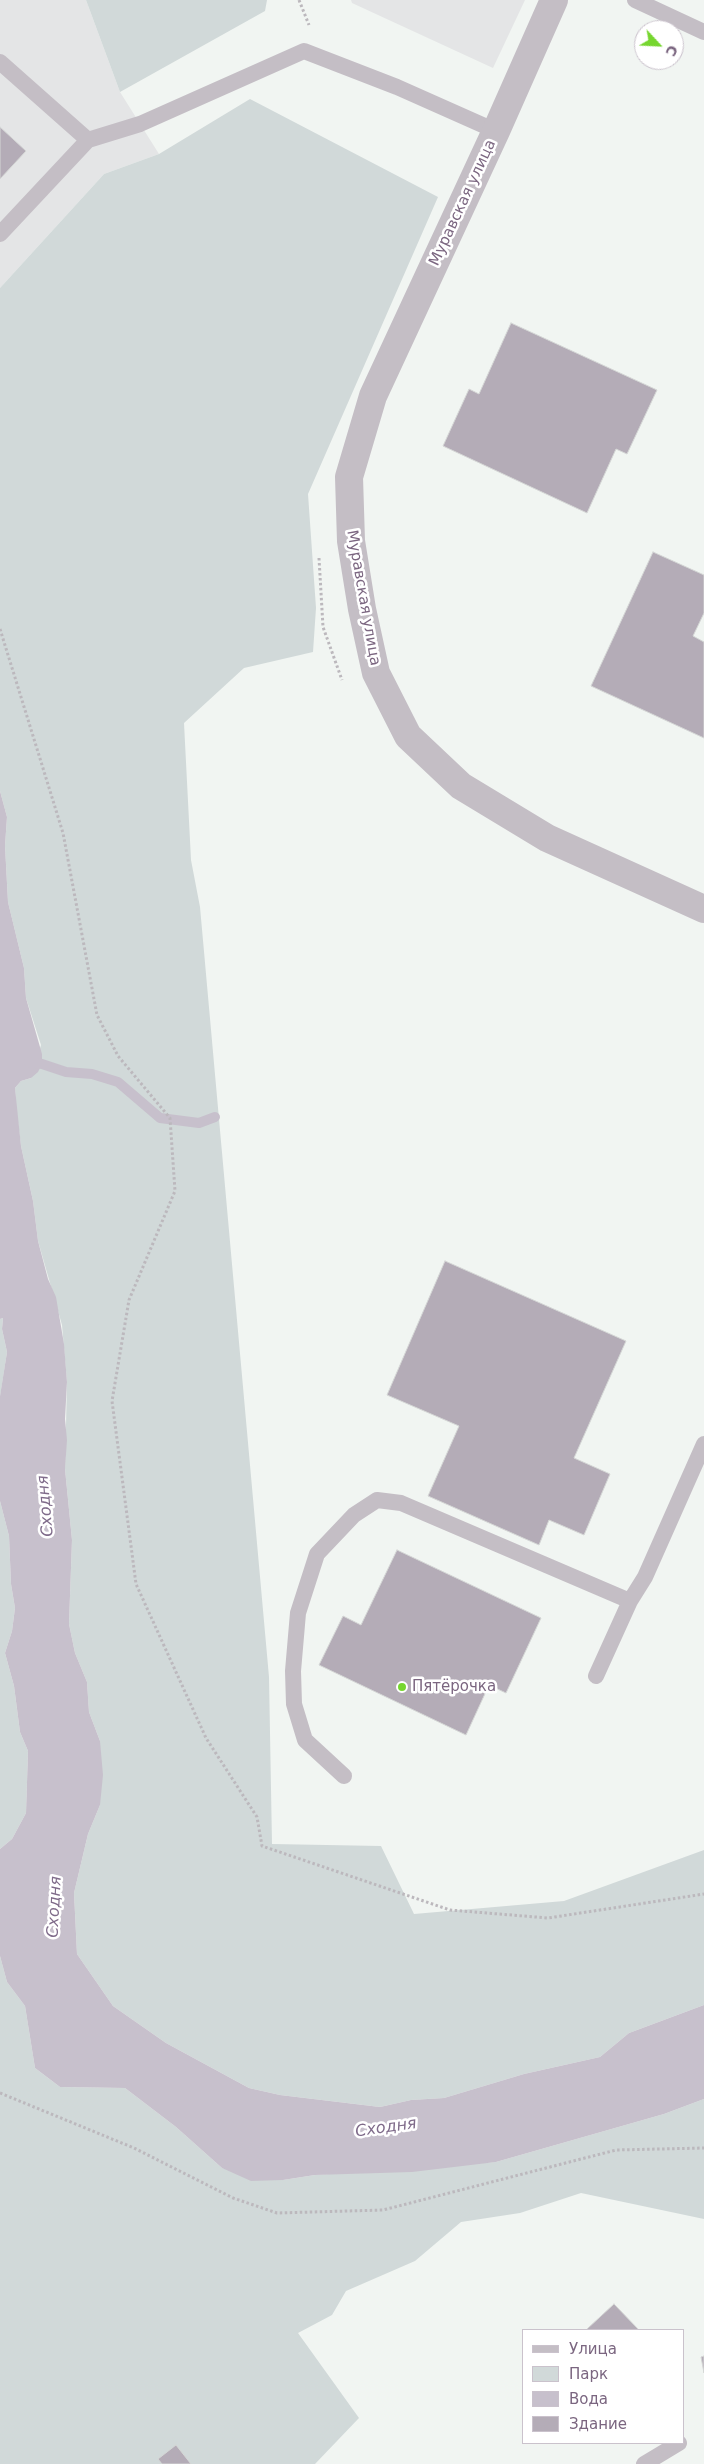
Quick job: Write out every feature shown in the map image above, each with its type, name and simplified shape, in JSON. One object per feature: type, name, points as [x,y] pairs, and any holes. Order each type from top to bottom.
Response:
[{"type":"street","name":"Муравская улица","points":[[554,0],[496,131],[373,396],[349,477],[351,541],[376,673],[408,736],[461,786],[548,838],[704,909]]},
{"type":"lane","points":[[635,0],[704,32]]},
{"type":"lane","points":[[0,234],[88,140],[140,124],[304,50],[397,87],[496,131]]},
{"type":"lane","points":[[0,62],[88,140]]},
{"type":"lane","points":[[596,1676],[630,1601],[645,1577],[704,1444]]},
{"type":"lane","points":[[344,1776],[305,1740],[294,1704],[298,1613],[317,1554],[354,1515],[377,1500],[400,1503],[630,1601]]},
{"type":"lane","points":[[644,2464],[678,2444]]},
{"type":"path","points":[[319,553],[322,627],[345,688]]},
{"type":"path","points":[[0,629],[63,833],[97,1015],[118,1056],[170,1118],[175,1191]]},
{"type":"path","points":[[0,2092],[134,2148],[233,2198],[277,2213],[383,2210],[616,2150],[704,2148]]},
{"type":"shaded area","points":[[0,0],[86,0],[120,92],[159,154],[104,174],[0,288]]},
{"type":"shaded area","points":[[351,0],[525,0],[493,68],[352,3]]},
{"type":"green space","points":[[86,0],[267,0],[265,11],[120,92]]},
{"type":"green space","points":[[250,99],[438,197],[308,494],[316,608],[313,652],[244,668],[184,723],[191,860],[200,907],[269,1677],[272,1844],[381,1846],[414,1914],[564,1901],[704,1850],[704,2005],[629,2033],[600,2057],[524,2074],[444,2098],[411,2100],[380,2107],[280,2095],[249,2088],[166,2043],[113,2006],[77,1954],[74,1893],[88,1834],[100,1805],[100,1741],[89,1712],[87,1682],[75,1653],[69,1624],[72,1540],[65,1469],[67,1382],[62,1325],[38,1241],[16,1106],[15,1088],[21,1081],[31,1078],[41,1045],[26,998],[24,968],[8,902],[5,846],[7,817],[0,791],[0,288],[104,174],[159,154]]},
{"type":"green space","points":[[3,1318],[2,1329],[7,1352],[0,1397],[0,1319]]},
{"type":"green space","points":[[0,1501],[9,1536],[11,1584],[15,1608],[12,1631],[5,1653],[14,1686],[20,1732],[28,1751],[26,1813],[12,1839],[0,1849]]},
{"type":"green space","points":[[0,1956],[7,1982],[25,2006],[35,2068],[60,2087],[125,2088],[176,2127],[222,2168],[283,2180],[315,2175],[496,2162],[664,2114],[704,2099],[704,2219],[581,2193],[520,2213],[461,2222],[415,2261],[346,2291],[332,2315],[298,2333],[359,2418],[315,2464],[0,2464]]},
{"type":"water","name":"Сходня","points":[[0,791],[7,817],[5,846],[8,902],[24,968],[26,998],[42,1054],[42,1064],[38,1072],[31,1078],[21,1081],[15,1088],[21,1146],[33,1201],[38,1241],[48,1279],[56,1297],[64,1344],[67,1382],[65,1469],[72,1540],[69,1624],[75,1653],[87,1682],[89,1712],[100,1741],[103,1775],[100,1805],[88,1834],[74,1893],[77,1954],[113,2006],[166,2043],[249,2088],[280,2095],[380,2107],[411,2100],[444,2098],[524,2074],[600,2057],[629,2033],[704,2005],[704,2099],[664,2114],[496,2162],[412,2172],[315,2175],[283,2180],[251,2181],[222,2168],[176,2127],[125,2088],[60,2087],[35,2068],[25,2006],[7,1982],[0,1956],[0,1849],[12,1839],[26,1813],[28,1751],[20,1732],[14,1686],[5,1653],[12,1631],[15,1608],[11,1584],[9,1536],[0,1501],[0,1396],[7,1352],[2,1329],[3,1318],[0,1319]]},
{"type":"building","points":[[0,127],[26,151],[0,179]]},
{"type":"building","points":[[511,323],[657,390],[627,454],[616,449],[587,513],[443,446],[469,389],[479,394]]},
{"type":"building","points":[[653,552],[704,575],[704,613],[693,636],[704,642],[704,738],[591,686]]},
{"type":"building","points":[[445,1261],[626,1341],[574,1458],[610,1474],[584,1535],[549,1520],[539,1545],[428,1496],[459,1426],[387,1395]]},
{"type":"building","points":[[397,1550],[541,1618],[506,1693],[489,1685],[466,1735],[319,1665],[343,1616],[361,1625]]},
{"type":"building","points":[[614,2304],[638,2329],[587,2329]]},
{"type":"building","points":[[704,2356],[704,2373],[701,2357]]},
{"type":"building","points":[[176,2445],[191,2464],[162,2464],[158,2459]]},
{"type":"waterway","points":[[29,1062],[66,1072],[92,1074],[118,1082],[160,1118],[199,1123],[215,1117]]},
{"type":"place","name":"Пятёрочка","points":[[402,1687]]}]
